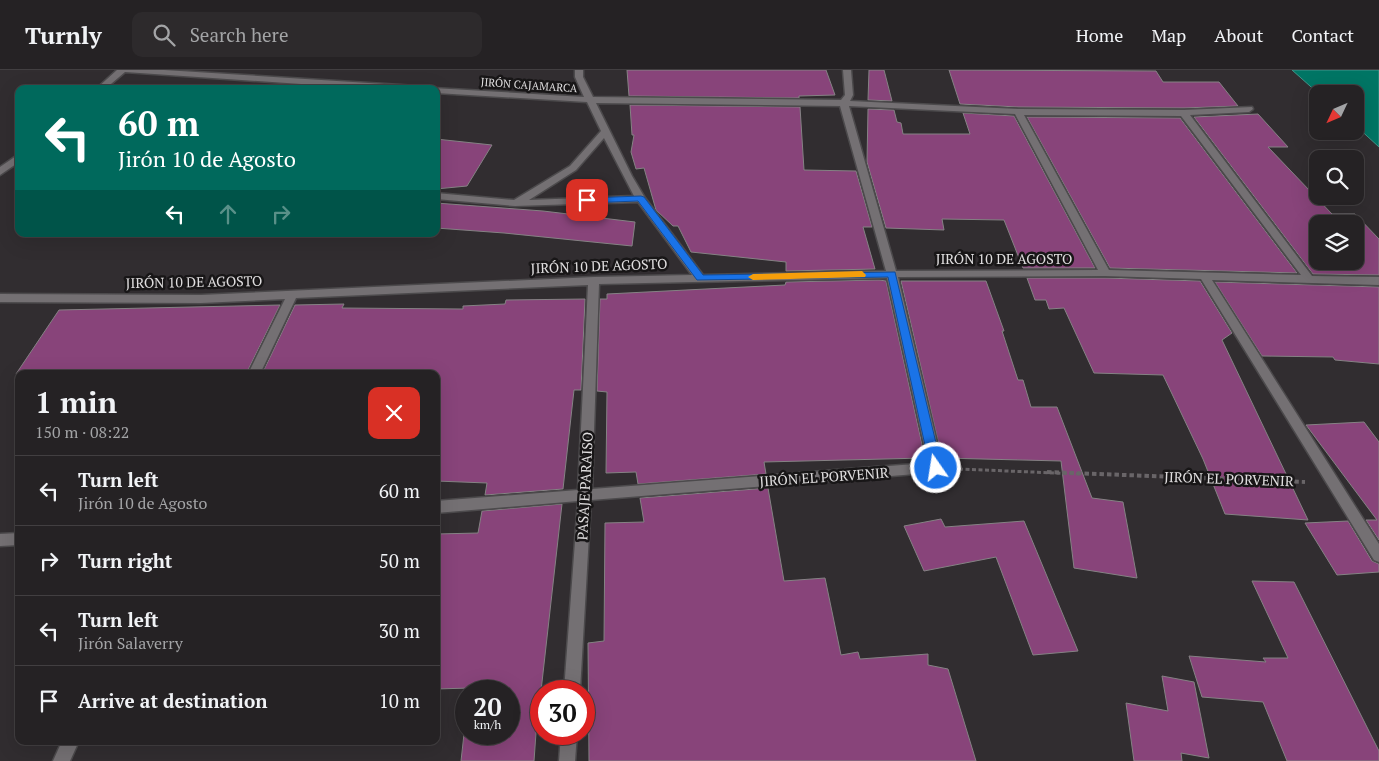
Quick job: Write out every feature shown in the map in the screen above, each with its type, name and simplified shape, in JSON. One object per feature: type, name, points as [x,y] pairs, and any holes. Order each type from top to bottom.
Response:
[{"type":"street","points":[[105,85],[122,70]]},
{"type":"street","points":[[126,70],[355,85]]},
{"type":"street","points":[[579,70],[579,77],[627,176],[641,199],[700,278]]},
{"type":"street","points":[[847,70],[849,94],[844,102],[892,274],[936,468]]},
{"type":"street","name":"JIRÓN CAJAMARCA","points":[[440,90],[591,100],[844,102],[1018,112],[1184,113],[1249,109]]},
{"type":"street","points":[[1018,112],[1104,274]]},
{"type":"street","points":[[1184,113],[1309,279]]},
{"type":"street","points":[[515,203],[573,168],[606,131]]},
{"type":"street","points":[[0,158],[15,158]]},
{"type":"street","points":[[0,172],[15,160]]},
{"type":"street","points":[[440,196],[515,203],[641,199]]},
{"type":"street","name":"JIRÓN 10 DE AGOSTO","points":[[0,298],[201,299],[594,281],[892,274],[1104,274],[1379,281]]},
{"type":"street","points":[[1205,277],[1379,556]]},
{"type":"street","name":"PASAJE PARAISO","points":[[573,680],[585,494],[594,281]]},
{"type":"street","points":[[256,370],[293,294]]},
{"type":"street","name":"JIRÓN EL PORVENIR","points":[[440,507],[936,468]]},
{"type":"street","points":[[0,540],[15,539]]},
{"type":"street","points":[[61,761],[68,745]]},
{"type":"street","points":[[567,761],[568,745]]},
{"type":"path","name":"JIRÓN EL PORVENIR","points":[[936,468],[1333,483]]},
{"type":"shaded area","points":[[1292,70],[1379,70],[1379,147],[1364,133],[1364,85],[1309,85]]},
{"type":"building","points":[[627,70],[826,70],[835,95],[799,96],[799,98],[629,96]]},
{"type":"building","points":[[869,70],[884,70],[892,101],[868,100]]},
{"type":"building","points":[[949,70],[1156,71],[1163,82],[1219,82],[1238,106],[1184,108],[1018,107],[960,104]]},
{"type":"building","points":[[630,105],[800,107],[804,170],[856,171],[872,227],[863,227],[875,269],[786,271],[786,262],[691,252],[678,226],[673,226],[656,210],[644,168],[636,169],[631,152],[634,135],[632,135]]},
{"type":"building","points":[[868,109],[894,110],[897,122],[901,123],[903,134],[970,134],[963,113],[1014,116],[1095,268],[1023,268],[1004,220],[942,219],[944,230],[886,228],[867,162]]},
{"type":"building","points":[[1258,114],[1288,147],[1268,147],[1309,190],[1309,205],[1323,205],[1332,214],[1356,215],[1309,215],[1309,269],[1194,117]]},
{"type":"building","points":[[1027,117],[1180,118],[1297,273],[1110,268]]},
{"type":"building","points":[[440,139],[492,145],[467,186],[440,189]]},
{"type":"building","points":[[440,203],[543,211],[635,222],[632,246],[440,228]]},
{"type":"building","points":[[1364,223],[1379,239],[1379,275],[1313,274],[1310,270],[1364,270]]},
{"type":"building","points":[[1027,278],[1200,281],[1232,333],[1222,340],[1308,520],[1225,514],[1203,459],[1163,375],[1094,373],[1064,308],[1049,309],[1046,300],[1035,300]]},
{"type":"building","points":[[886,281],[925,458],[764,462],[766,474],[638,484],[636,472],[606,473],[607,392],[597,391],[600,299],[607,299],[607,294],[785,285],[786,282]]},
{"type":"building","points":[[901,281],[986,281],[1004,331],[1002,331],[1018,380],[1023,380],[1031,407],[1057,407],[1092,498],[1123,502],[1137,578],[1074,568],[1061,461],[942,458]]},
{"type":"building","points":[[1215,282],[1379,287],[1379,364],[1335,360],[1333,357],[1262,356]]},
{"type":"building","points":[[585,299],[581,390],[574,390],[563,489],[485,495],[487,483],[440,481],[440,370],[264,370],[295,305],[344,304],[342,308],[463,309],[463,306],[505,304],[506,300]]},
{"type":"building","points":[[280,305],[248,370],[19,370],[59,310]]},
{"type":"building","points":[[1364,422],[1379,442],[1379,540],[1366,520],[1377,520],[1306,425]]},
{"type":"building","points":[[768,488],[784,581],[825,578],[841,655],[858,652],[860,659],[928,654],[928,665],[948,669],[976,761],[589,761],[589,745],[595,745],[595,680],[588,680],[588,643],[604,641],[605,523],[644,522],[640,498]]},
{"type":"building","points":[[562,504],[542,680],[530,680],[530,745],[535,745],[534,761],[461,761],[463,745],[520,745],[520,680],[455,680],[455,688],[440,689],[440,534],[478,533],[482,511]]},
{"type":"building","points":[[941,519],[945,527],[1024,521],[1078,651],[1033,655],[996,557],[924,571],[904,526]]},
{"type":"building","points":[[1348,521],[1372,561],[1379,564],[1379,572],[1337,575],[1305,523]]},
{"type":"building","points":[[1252,581],[1294,582],[1379,751],[1379,761],[1287,761],[1263,702],[1202,697],[1189,656],[1266,662],[1263,658],[1288,658]]},
{"type":"building","points":[[1162,676],[1194,682],[1209,758],[1181,753],[1182,761],[1134,761],[1126,703],[1168,711]]},
{"type":"slow traffic","points":[[753,277],[862,275]]},
{"type":"route","points":[[587,200],[641,199],[700,278],[892,274],[936,468]]}]
